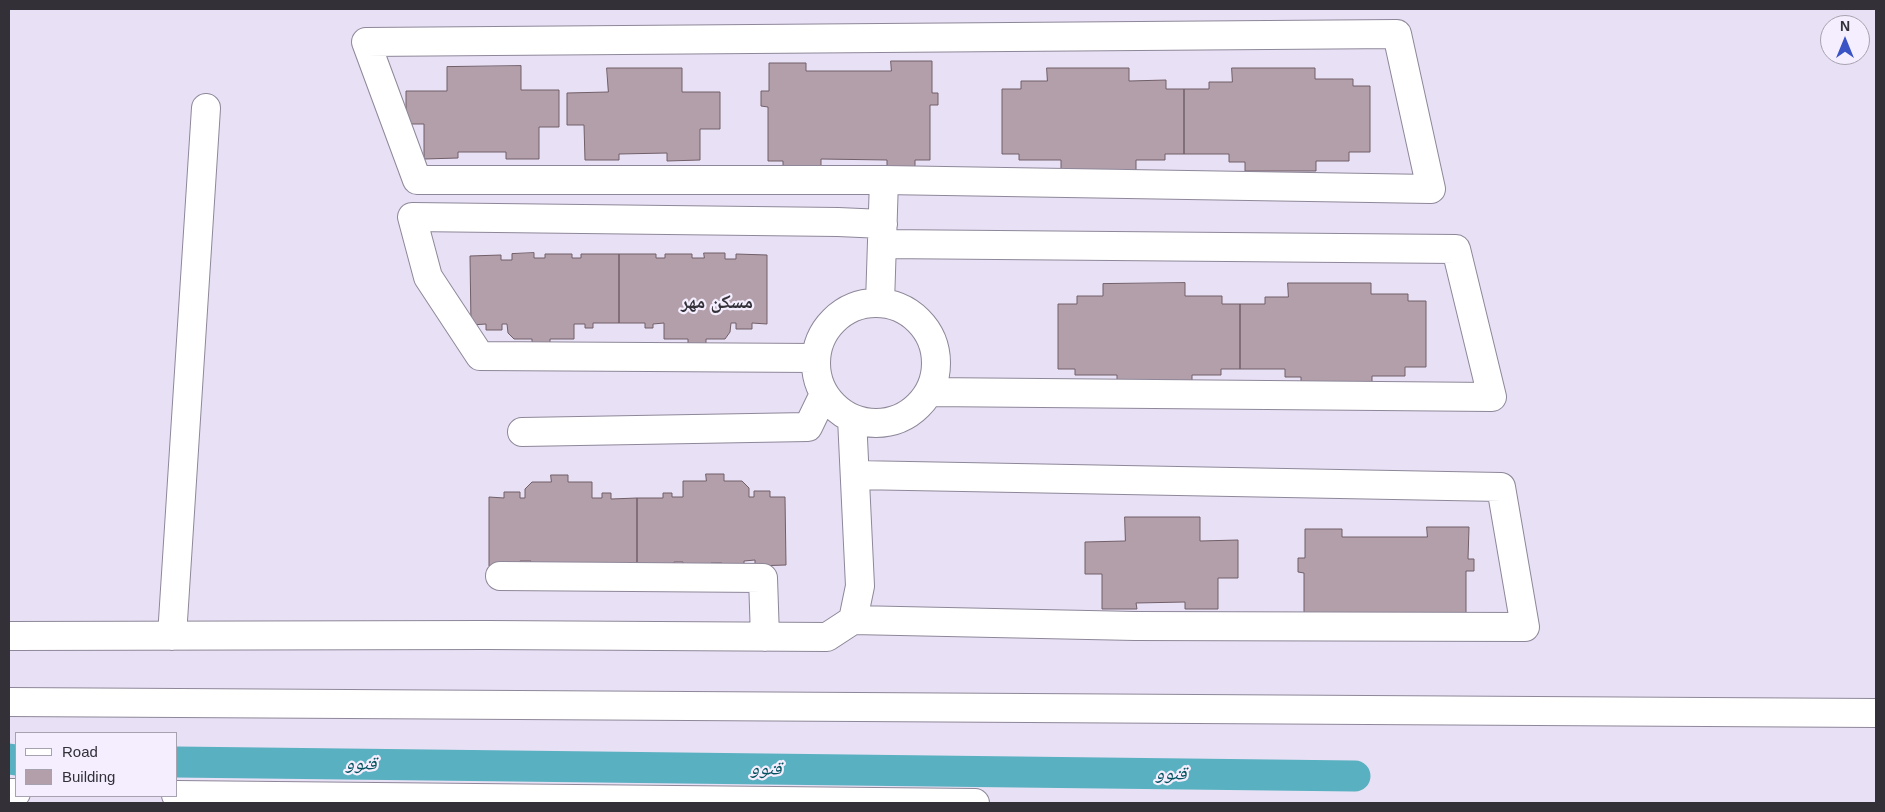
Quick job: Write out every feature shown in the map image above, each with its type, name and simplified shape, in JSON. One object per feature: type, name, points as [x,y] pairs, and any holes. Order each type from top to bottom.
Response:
[{"type":"street","points":[[1397,34],[1432,189],[1173,185],[884,180],[417,180],[366,42],[1397,34]]},
{"type":"street","points":[[172,636],[206,108]]},
{"type":"street","points":[[880,303],[884,180]]},
{"type":"street","points":[[815,358],[480,356],[428,277],[412,217],[838,222],[883,234],[1456,249],[1492,397],[929,392]]},
{"type":"street","points":[[880,303],[900,307],[916,318],[929,334],[936,353],[936,373],[929,392],[918,406],[904,416],[887,422],[870,423],[852,418],[836,409],[824,394],[817,377],[815,358],[820,340],[830,324],[844,311],[861,304],[880,303]]},
{"type":"street","points":[[522,432],[808,428],[824,394]]},
{"type":"street","points":[[852,418],[860,586],[853,620]]},
{"type":"street","points":[[9,636],[497,635],[827,637],[853,620],[1135,626],[1525,627],[1501,487],[855,475]]},
{"type":"street","points":[[500,576],[763,578],[765,637]]},
{"type":"street","points":[[9,702],[1876,713]]},
{"type":"street","points":[[178,795],[975,803]]},
{"type":"building","points":[[891,61],[932,61],[932,93],[938,93],[938,105],[930,105],[930,160],[915,160],[915,168],[887,168],[887,160],[821,159],[821,167],[783,167],[783,161],[768,161],[768,107],[761,106],[761,91],[769,91],[769,63],[806,63],[806,71],[891,71]]},
{"type":"building","points":[[521,66],[521,90],[559,90],[559,127],[539,127],[539,159],[506,159],[506,152],[458,152],[458,158],[424,159],[424,124],[406,124],[406,91],[447,91],[447,67]]},
{"type":"building","points":[[607,68],[682,68],[682,92],[720,92],[720,129],[700,129],[700,160],[667,161],[667,153],[619,154],[619,160],[585,160],[584,125],[567,125],[567,93],[608,92]]},
{"type":"building","points":[[1047,68],[1129,68],[1129,81],[1166,80],[1166,89],[1184,89],[1184,154],[1165,154],[1165,160],[1136,160],[1136,172],[1061,172],[1061,160],[1019,160],[1019,154],[1002,154],[1002,89],[1021,89],[1021,81],[1047,81]]},
{"type":"building","points":[[1232,68],[1315,68],[1315,79],[1353,79],[1353,86],[1370,86],[1370,152],[1349,152],[1349,161],[1316,161],[1316,171],[1245,171],[1245,162],[1229,162],[1229,154],[1184,154],[1184,89],[1209,89],[1209,82],[1232,82]]},
{"type":"building","points":[[534,253],[534,258],[545,258],[545,254],[572,254],[572,258],[581,258],[581,254],[619,254],[619,323],[593,323],[593,328],[585,328],[585,324],[574,324],[574,339],[550,339],[550,346],[532,346],[532,339],[514,339],[508,333],[507,324],[502,324],[502,330],[486,330],[486,324],[471,325],[470,256],[501,255],[501,260],[512,260],[512,254]]},
{"type":"building","points":[[704,253],[725,253],[725,259],[736,259],[736,254],[767,255],[767,324],[752,323],[752,329],[736,329],[736,323],[731,323],[730,332],[725,339],[706,339],[706,346],[688,346],[688,339],[664,339],[664,323],[653,324],[653,328],[645,328],[645,323],[619,323],[619,254],[656,254],[656,258],[665,258],[665,254],[692,254],[692,258],[704,258]]},
{"type":"building","points":[[1185,283],[1185,296],[1222,296],[1222,304],[1240,304],[1240,369],[1221,369],[1221,375],[1192,375],[1192,387],[1117,387],[1117,375],[1075,375],[1075,369],[1058,369],[1058,304],[1077,304],[1077,296],[1103,296],[1103,284]]},
{"type":"building","points":[[1288,283],[1371,283],[1371,294],[1408,294],[1408,301],[1426,301],[1426,367],[1405,367],[1405,376],[1372,376],[1372,387],[1301,387],[1301,377],[1285,377],[1285,369],[1240,369],[1240,304],[1265,304],[1265,297],[1288,297]]},
{"type":"building","points":[[706,474],[724,474],[724,481],[742,481],[749,488],[749,497],[754,497],[754,491],[770,491],[770,497],[785,497],[786,565],[755,566],[755,560],[744,561],[744,567],[722,567],[722,563],[711,563],[711,567],[683,567],[683,562],[674,562],[674,566],[637,567],[637,498],[663,498],[663,493],[672,493],[672,497],[683,497],[683,481],[706,481]]},
{"type":"building","points":[[551,475],[568,475],[568,482],[592,482],[592,498],[602,498],[602,493],[611,493],[611,499],[637,498],[637,567],[600,567],[600,563],[591,563],[591,567],[531,568],[531,561],[520,561],[520,566],[489,566],[489,497],[504,498],[504,492],[520,492],[520,498],[525,498],[525,489],[532,482],[551,482]]},
{"type":"building","points":[[1125,517],[1200,517],[1200,541],[1238,540],[1238,578],[1218,578],[1218,609],[1185,609],[1185,602],[1136,603],[1137,609],[1102,609],[1102,574],[1085,574],[1085,542],[1125,541]]},
{"type":"building","points":[[1427,527],[1469,527],[1468,559],[1474,559],[1474,571],[1466,571],[1466,626],[1304,626],[1304,573],[1298,572],[1298,558],[1305,558],[1305,529],[1342,529],[1342,537],[1427,537]]},
{"type":"waterway","name":"قنوو","points":[[9,759],[15,760]]},
{"type":"waterway","name":"قنوو","points":[[178,762],[1355,776]]},
{"type":"district","name":"مسکن مهر","points":[[717,303]]}]
